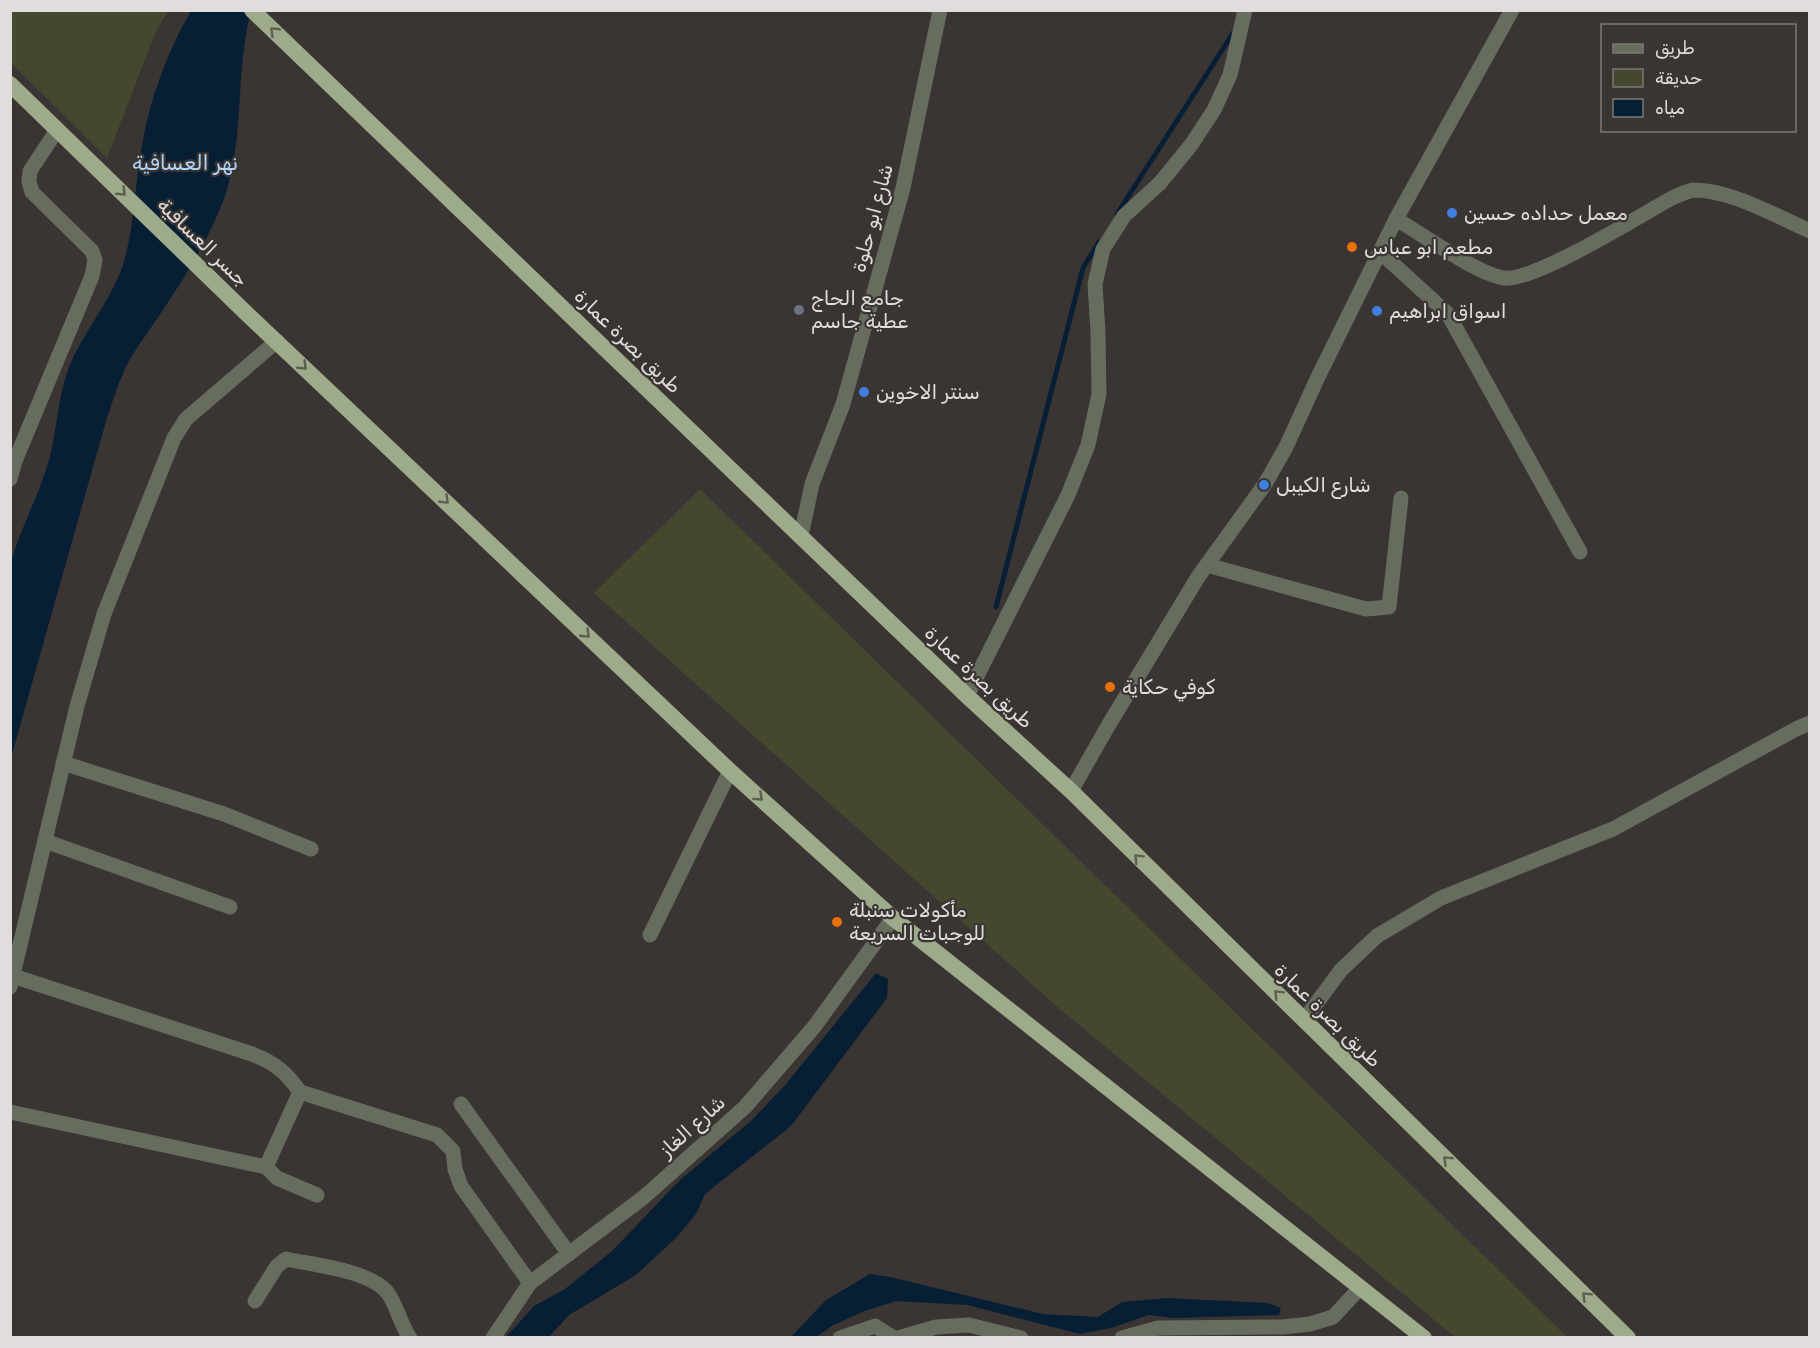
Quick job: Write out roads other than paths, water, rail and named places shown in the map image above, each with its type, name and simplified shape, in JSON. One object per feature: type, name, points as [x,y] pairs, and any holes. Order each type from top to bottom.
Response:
[{"type":"highway","name":"طريق بصرة عمارة","points":[[252,10],[967,696],[1071,791],[1628,1338]]},
{"type":"highway","name":"جسر العسافية","points":[[10,84],[277,341]]},
{"type":"highway","points":[[277,341],[730,771],[893,918],[1424,1338]]},
{"type":"street","name":"شارع ابو حلوة","points":[[801,536],[812,484],[843,404],[903,188],[940,10]]},
{"type":"street","points":[[967,696],[1068,495],[1088,444],[1098,394],[1095,284],[1103,249],[1124,216],[1160,183],[1191,145],[1214,110],[1230,75],[1245,10]]},
{"type":"street","points":[[1071,791],[1108,726],[1207,565],[1265,484],[1286,447],[1396,219],[1512,10]]},
{"type":"street","points":[[10,479],[19,451],[92,276],[95,260],[92,251],[32,192],[29,182],[30,171],[57,130]]},
{"type":"street","points":[[1396,219],[1477,268],[1504,278],[1522,276],[1557,261],[1672,198],[1693,190],[1742,201],[1809,231]]},
{"type":"street","points":[[1380,252],[1448,315],[1580,552]]},
{"type":"street","points":[[277,341],[186,419],[174,438],[104,614],[77,706],[12,981],[271,1061],[289,1076],[300,1092],[437,1135],[453,1151],[455,1169],[461,1186],[530,1283]]},
{"type":"street","points":[[1207,565],[1366,609],[1389,607],[1401,498]]},
{"type":"street","points":[[1304,1020],[1341,970],[1377,936],[1432,904],[1503,872],[1613,829],[1809,723]]},
{"type":"street","points":[[63,764],[224,814],[311,849]]},
{"type":"street","points":[[650,934],[730,771]]},
{"type":"street","points":[[45,841],[230,907]]},
{"type":"street","name":"شارع الغاز","points":[[493,1338],[530,1283],[644,1197],[745,1107],[814,1027],[893,918]]},
{"type":"street","points":[[266,1167],[300,1092]]},
{"type":"street","points":[[461,1104],[569,1254]]},
{"type":"street","points":[[10,1112],[266,1167],[277,1178],[317,1195]]},
{"type":"street","points":[[255,1301],[277,1266],[286,1260],[348,1272],[370,1280],[387,1292],[410,1338]]},
{"type":"street","points":[[1122,1338],[1158,1328],[1283,1328],[1310,1324],[1332,1317],[1360,1288]]},
{"type":"street","points":[[840,1338],[875,1326],[896,1338],[936,1327],[969,1325],[1021,1338]]},
{"type":"water","name":"نهر العسافية","points":[[191,11],[251,11],[243,57],[238,127],[231,174],[219,212],[196,258],[132,355],[119,383],[106,421],[11,758],[11,562],[49,460],[62,390],[69,367],[114,287],[125,258],[141,151],[149,114],[166,61]]},
{"type":"water","points":[[876,973],[888,979],[887,998],[791,1126],[705,1194],[696,1214],[676,1238],[636,1275],[569,1315],[549,1337],[506,1337],[534,1306],[565,1289],[612,1251],[680,1180],[752,1120],[786,1084]]},
{"type":"water","points":[[870,1274],[1043,1314],[1098,1317],[1122,1302],[1167,1298],[1267,1303],[1281,1308],[1279,1315],[1172,1318],[1149,1315],[1111,1328],[1080,1334],[967,1305],[896,1301],[862,1312],[832,1326],[816,1337],[791,1337],[826,1300]]},
{"type":"waterway","points":[[1117,214],[1235,30]]},
{"type":"waterway","points":[[996,607],[1083,268],[1099,242]]},
{"type":"place","name":"معمل حداده حسين","points":[[1452,213]]},
{"type":"place","name":"مطعم ابو عباس","points":[[1352,247]]},
{"type":"place","name":"جامع الحاج عطية جاسم","points":[[799,310]]},
{"type":"place","name":"اسواق ابراهيم","points":[[1377,311]]},
{"type":"place","name":"سنتر الاخوين","points":[[864,392]]},
{"type":"place","name":"شارع الكيبل","points":[[1264,485]]},
{"type":"place","name":"كوفي حكاية","points":[[1110,687]]},
{"type":"place","name":"مأكولات سنبلة للوجبات السريعة","points":[[837,922]]}]
